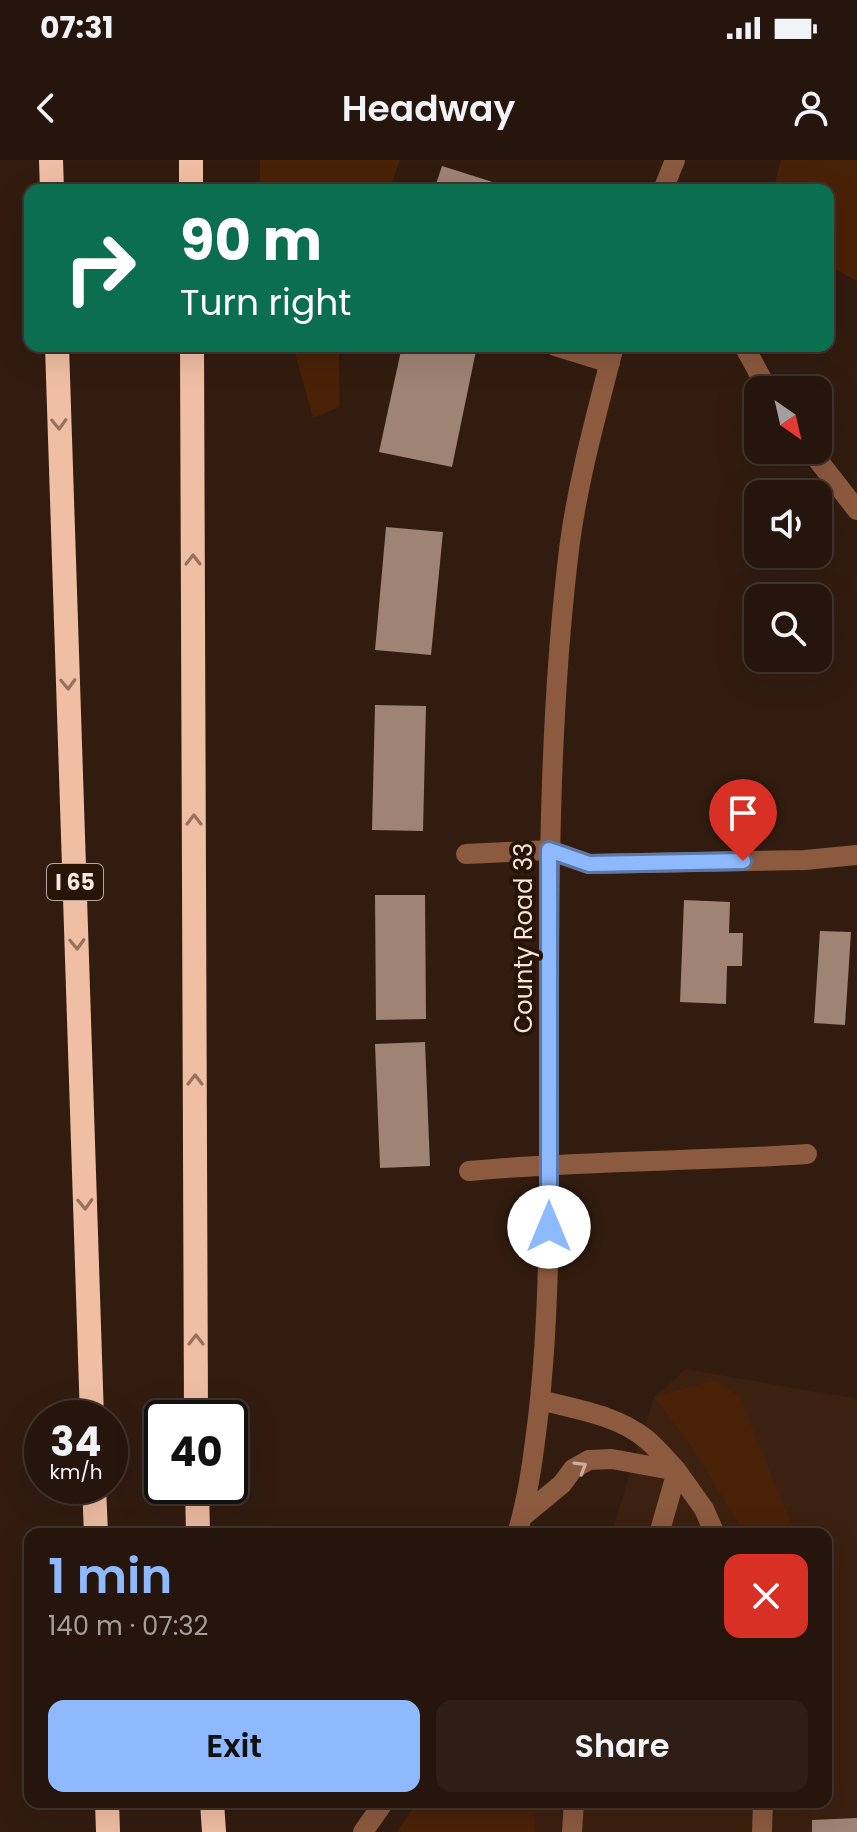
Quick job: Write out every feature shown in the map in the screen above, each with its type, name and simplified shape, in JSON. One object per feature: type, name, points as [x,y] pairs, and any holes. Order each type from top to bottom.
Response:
[{"type":"highway","points":[[51,160],[52,184]]},
{"type":"highway","points":[[191,160],[191,184]]},
{"type":"highway","name":"I 65","points":[[57,352],[91,1400]]},
{"type":"highway","points":[[192,352],[196,1400]]},
{"type":"highway","points":[[95,1504],[96,1528]]},
{"type":"highway","points":[[197,1504],[198,1528]]},
{"type":"highway","points":[[107,1808],[108,1832]]},
{"type":"highway","points":[[212,1808],[214,1832]]},
{"type":"street","points":[[665,184],[675,160]]},
{"type":"street","points":[[747,352],[760,376]]},
{"type":"street","name":"County Road 33","points":[[519,1526],[540,1400],[547,1306],[549,809],[568,556],[594,425],[612,354]]},
{"type":"street","points":[[821,464],[857,510]]},
{"type":"street","points":[[466,854],[549,850],[589,864],[805,860],[857,855]]},
{"type":"street","points":[[469,1171],[549,1163],[703,1161],[807,1154]]},
{"type":"street","points":[[540,1400],[595,1414],[632,1428],[677,1471],[704,1509],[712,1528]]},
{"type":"street","points":[[519,1526],[573,1469],[589,1460],[612,1459],[677,1471]]},
{"type":"street","points":[[661,1528],[677,1471]]},
{"type":"street","points":[[363,1832],[380,1808]]},
{"type":"street","points":[[572,1832],[574,1808]]},
{"type":"street","points":[[762,1832],[763,1808]]},
{"type":"shaded area","points":[[260,160],[400,160],[391,184],[260,184]]},
{"type":"shaded area","points":[[781,160],[857,160],[857,281],[834,268],[834,184],[775,184]]},
{"type":"shaded area","points":[[295,352],[339,352],[339,407],[313,418]]},
{"type":"shaded area","points":[[686,1369],[857,1399],[857,1832],[535,1832],[533,1808],[832,1808],[832,1528],[613,1528],[654,1397]]},
{"type":"shaded area","points":[[714,1380],[740,1397],[793,1528],[741,1528],[692,1447],[654,1397]]},
{"type":"shaded area","points":[[413,1808],[533,1808],[535,1832],[397,1832]]},
{"type":"building","points":[[442,166],[499,184],[436,184]]},
{"type":"building","points":[[401,352],[476,352],[452,467],[379,452]]},
{"type":"building","points":[[386,527],[443,532],[431,655],[375,650]]},
{"type":"building","points":[[375,705],[426,706],[423,831],[372,830]]},
{"type":"building","points":[[375,895],[425,895],[426,1019],[376,1020]]},
{"type":"building","points":[[684,900],[730,902],[729,933],[743,933],[742,966],[727,966],[726,1004],[680,1002]]},
{"type":"building","points":[[820,931],[851,932],[845,1025],[814,1023]]},
{"type":"building","points":[[425,1042],[430,1166],[380,1168],[375,1044]]},
{"type":"building","points":[[857,1818],[857,1832],[812,1832],[812,1820]]},
{"type":"route","points":[[549,1227],[549,850],[589,864],[743,861]]}]
